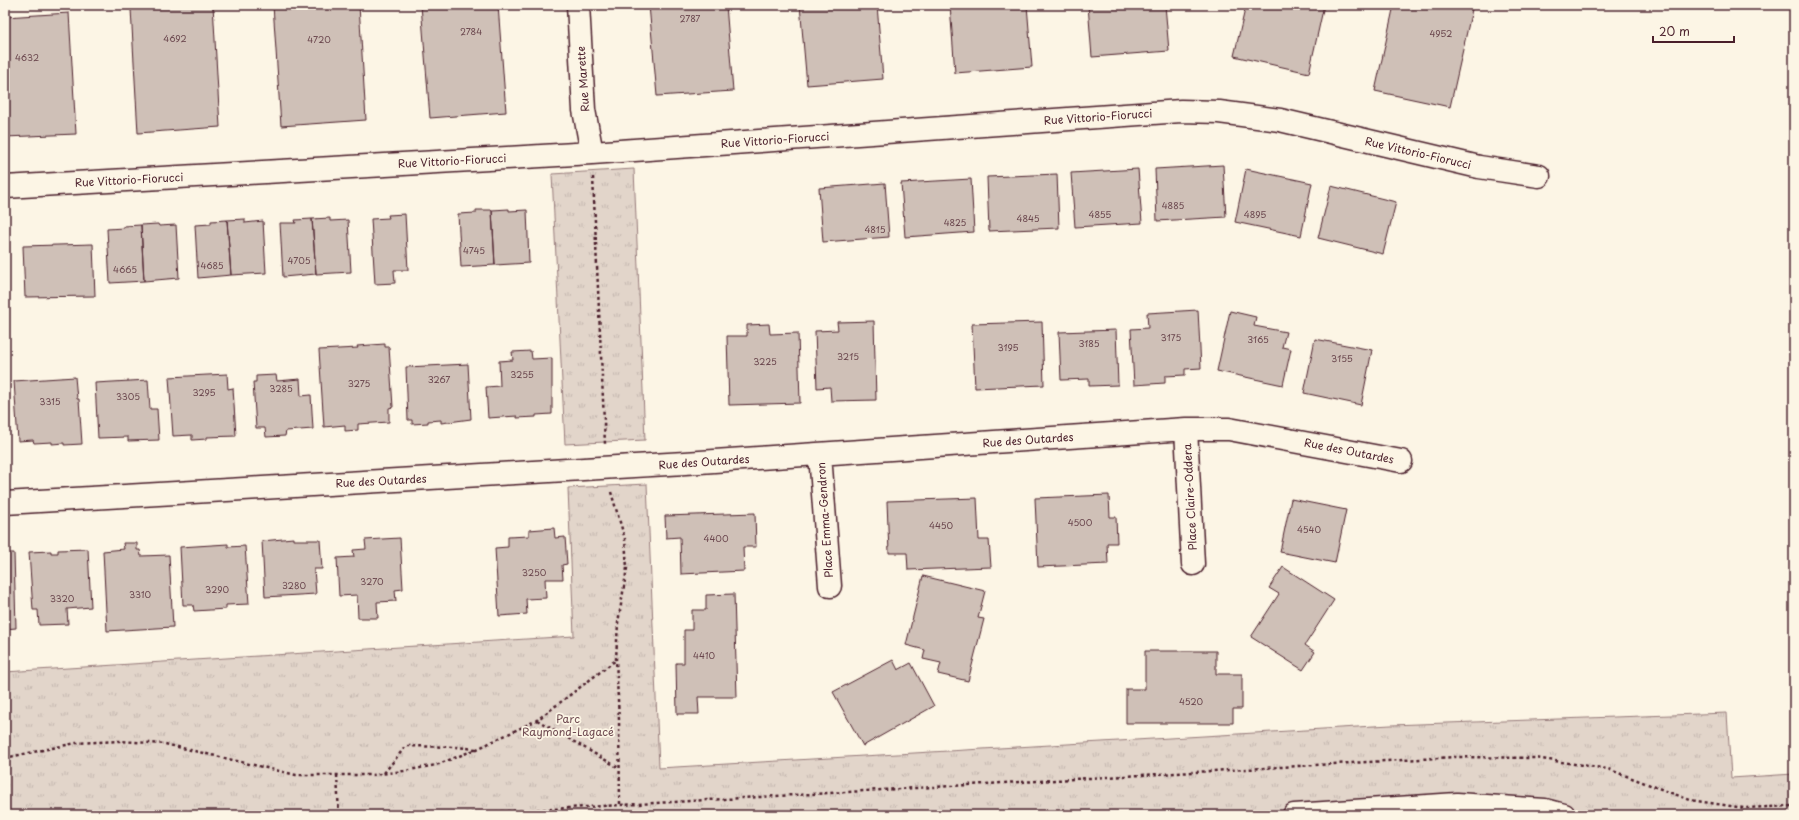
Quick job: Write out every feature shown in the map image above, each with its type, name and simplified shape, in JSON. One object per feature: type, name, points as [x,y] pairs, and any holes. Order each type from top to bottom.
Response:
[{"type":"street","name":"Rue Marette","points":[[578,5],[584,110],[592,153]]},
{"type":"street","name":"Rue Vittorio-Fiorucci","points":[[5,188],[592,153],[1181,111],[1219,112],[1280,120],[1479,167],[1539,176]]},
{"type":"street","name":"Rue des Outardes","points":[[5,503],[677,464],[1186,429],[1229,429],[1401,461]]},
{"type":"street","name":"Place Claire-Oddera","points":[[1186,429],[1193,564]]},
{"type":"street","name":"Place Emma-Gendron","points":[[820,454],[830,586]]},
{"type":"street","points":[[1294,815],[1457,804],[1545,810],[1564,815]]},
{"type":"path","points":[[5,758],[76,743],[120,741],[165,744],[296,775],[384,774],[436,765],[477,749],[537,720],[616,659]]},
{"type":"path","points":[[537,720],[619,768]]},
{"type":"path","points":[[384,774],[406,746],[477,749]]},
{"type":"path","points":[[447,815],[1456,757],[1535,758],[1550,760],[1608,769],[1690,800],[1744,808],[1794,806]]},
{"type":"path","points":[[337,775],[339,815]]},
{"type":"green space","points":[[634,169],[645,440],[565,444],[552,174]]},
{"type":"green space","name":"Parc Raymond-Lagacé","points":[[647,484],[659,768],[1391,725],[1727,713],[1731,778],[1794,774],[1794,815],[5,815],[5,672],[574,636],[568,488]]},
{"type":"building","points":[[186,5],[213,5],[220,127],[138,133],[131,9]]},
{"type":"building","points":[[273,5],[359,5],[366,120],[281,126]]},
{"type":"building","points":[[421,5],[498,5],[506,112],[430,118]]},
{"type":"building","points":[[649,5],[726,5],[733,91],[657,96]]},
{"type":"building","points":[[800,5],[877,5],[883,79],[807,85]]},
{"type":"building","points":[[950,5],[1027,5],[1032,67],[955,73]]},
{"type":"building","points":[[1088,5],[1165,5],[1169,51],[1092,57]]},
{"type":"building","points":[[1246,5],[1324,5],[1309,73],[1234,56]]},
{"type":"building","points":[[1394,5],[1473,5],[1450,107],[1375,91]]},
{"type":"building","points":[[69,13],[76,134],[5,137],[5,17]]},
{"type":"building","points":[[1223,165],[1226,217],[1157,221],[1155,169]]},
{"type":"building","points":[[1138,169],[1142,223],[1075,227],[1071,173]]},
{"type":"building","points":[[1246,169],[1312,183],[1301,236],[1235,222]]},
{"type":"building","points":[[1057,174],[1059,228],[989,231],[987,177]]},
{"type":"building","points":[[971,179],[974,232],[905,237],[901,183]]},
{"type":"building","points":[[885,183],[889,237],[823,242],[819,188]]},
{"type":"building","points":[[1331,186],[1396,202],[1383,254],[1318,238]]},
{"type":"building","points":[[509,209],[509,211],[527,210],[529,263],[495,265],[492,210]]},
{"type":"building","points":[[476,210],[492,210],[495,265],[461,267],[458,214],[476,213]]},
{"type":"building","points":[[405,214],[408,270],[394,270],[395,283],[375,284],[371,219],[389,218],[388,215]]},
{"type":"building","points":[[330,218],[330,221],[348,220],[351,272],[316,274],[312,219]]},
{"type":"building","points":[[245,219],[245,223],[263,221],[266,273],[231,275],[227,220]]},
{"type":"building","points":[[312,219],[316,274],[283,277],[280,223],[296,223],[295,220]]},
{"type":"building","points":[[227,220],[231,275],[198,278],[195,225],[211,224],[211,221]]},
{"type":"building","points":[[158,224],[159,226],[176,225],[179,278],[144,281],[141,225]]},
{"type":"building","points":[[141,225],[144,281],[110,283],[107,229]]},
{"type":"building","points":[[93,244],[95,296],[25,297],[23,246]]},
{"type":"building","points":[[1198,310],[1201,368],[1185,369],[1185,375],[1165,376],[1165,383],[1134,385],[1131,329],[1148,328],[1147,313]]},
{"type":"building","points":[[1230,311],[1256,317],[1254,326],[1286,332],[1282,347],[1291,349],[1283,385],[1217,371]]},
{"type":"building","points":[[874,321],[876,400],[831,401],[830,387],[817,388],[815,331],[838,330],[837,322]]},
{"type":"building","points":[[1042,322],[1044,385],[975,388],[972,324]]},
{"type":"building","points":[[769,324],[770,334],[798,333],[800,403],[729,405],[727,336],[747,336],[747,325]]},
{"type":"building","points":[[1116,330],[1118,385],[1089,386],[1089,379],[1061,380],[1059,332]]},
{"type":"building","points":[[1315,339],[1372,350],[1361,405],[1304,393]]},
{"type":"building","points":[[385,344],[385,347],[389,347],[393,407],[389,408],[389,422],[358,424],[358,430],[345,431],[345,425],[324,427],[319,350],[358,348],[357,346]]},
{"type":"building","points":[[531,351],[532,359],[552,358],[552,414],[536,415],[536,417],[517,418],[517,416],[488,418],[486,387],[500,386],[499,361],[513,360],[512,352]]},
{"type":"building","points":[[468,364],[471,419],[441,423],[441,420],[428,421],[428,423],[412,424],[412,420],[408,420],[406,367]]},
{"type":"building","points":[[227,374],[228,389],[233,388],[236,436],[207,437],[207,439],[192,440],[192,435],[173,436],[169,377]]},
{"type":"building","points":[[276,375],[277,381],[300,379],[301,396],[311,395],[313,429],[286,431],[285,436],[266,437],[265,428],[256,428],[253,382],[256,382],[256,376]]},
{"type":"building","points":[[75,377],[77,399],[79,399],[82,444],[64,445],[64,443],[52,444],[52,442],[34,443],[33,440],[18,441],[14,381]]},
{"type":"building","points":[[148,380],[150,409],[157,409],[159,440],[128,441],[128,437],[98,438],[95,383]]},
{"type":"building","points":[[1109,495],[1110,517],[1116,517],[1117,543],[1107,543],[1108,564],[1038,567],[1035,498]]},
{"type":"building","points":[[977,498],[979,540],[989,540],[991,567],[908,570],[907,553],[889,553],[887,501]]},
{"type":"building","points":[[1291,499],[1346,510],[1335,563],[1280,552]]},
{"type":"building","points":[[755,513],[756,547],[743,547],[744,571],[681,574],[680,537],[666,538],[665,516]]},
{"type":"building","points":[[554,528],[555,538],[565,537],[567,564],[562,565],[563,579],[545,579],[546,598],[526,599],[527,614],[499,616],[495,548],[508,547],[508,537],[529,536],[529,530]]},
{"type":"building","points":[[293,538],[293,540],[320,540],[322,569],[314,569],[316,594],[265,597],[262,541]]},
{"type":"building","points":[[400,538],[403,589],[395,590],[396,601],[377,602],[378,618],[358,618],[357,595],[339,596],[337,558],[354,557],[353,550],[366,549],[365,540]]},
{"type":"building","points":[[123,543],[137,543],[137,550],[140,550],[141,556],[169,555],[173,627],[107,631],[103,551],[124,549]]},
{"type":"building","points":[[228,544],[228,547],[245,546],[249,604],[226,605],[226,609],[194,611],[193,605],[183,605],[180,547]]},
{"type":"building","points":[[88,549],[91,607],[67,609],[68,624],[39,625],[38,610],[33,610],[29,552],[51,551],[51,553],[58,553],[58,550]]},
{"type":"building","points":[[5,553],[14,553],[16,628],[5,629]]},
{"type":"building","points":[[1283,567],[1334,600],[1305,645],[1315,652],[1303,670],[1251,637],[1279,594],[1269,588]]},
{"type":"building","points":[[923,576],[985,591],[978,618],[984,619],[968,681],[938,674],[941,663],[923,659],[925,650],[906,645]]},
{"type":"building","points":[[734,594],[737,697],[698,697],[699,714],[677,714],[676,663],[684,663],[684,630],[692,630],[692,610],[706,610],[706,595]]},
{"type":"building","points":[[1145,651],[1216,651],[1216,674],[1242,674],[1242,709],[1233,709],[1233,723],[1126,723],[1126,689],[1145,689]]},
{"type":"building","points":[[893,660],[898,670],[911,663],[934,706],[863,746],[833,692]]}]
